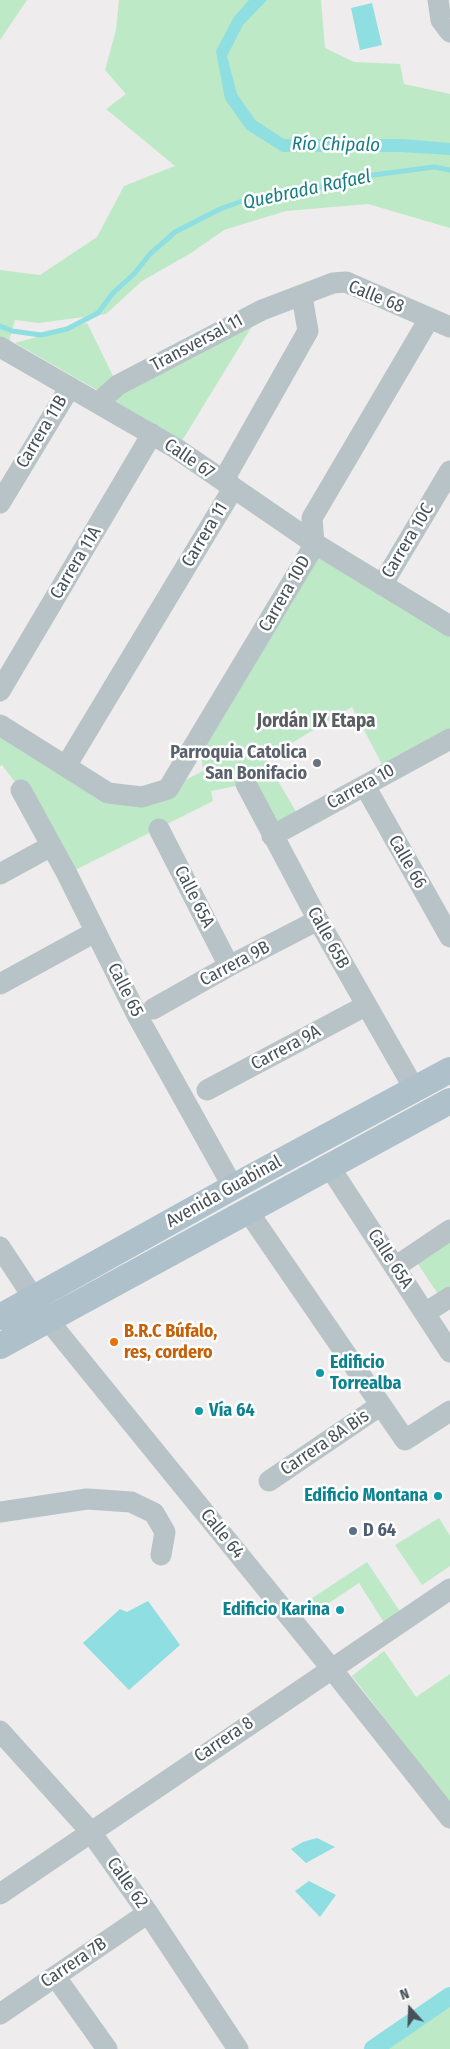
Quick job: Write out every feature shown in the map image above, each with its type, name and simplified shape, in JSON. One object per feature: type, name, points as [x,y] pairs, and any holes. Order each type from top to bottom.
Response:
[{"type":"main road","name":"Avenida Guabinal","points":[[0,1317],[233,1187],[450,1070]]},
{"type":"main road","name":"Avenida Guabinal","points":[[0,1346],[450,1101]]},
{"type":"street","points":[[438,0],[441,20],[450,32]]},
{"type":"street","name":"Calle 68","points":[[302,296],[333,284],[346,282],[450,327]]},
{"type":"street","name":"Transversal 11","points":[[99,402],[118,385],[127,380],[262,310],[302,296]]},
{"type":"street","name":"Carrera 11","points":[[66,766],[228,497],[231,487],[226,476],[308,331],[302,296]]},
{"type":"street","name":"Carrera 10D","points":[[66,766],[108,793],[142,797],[168,790],[314,543],[312,518],[429,319]]},
{"type":"street","name":"Calle 67","points":[[0,347],[99,402],[177,449],[314,543],[450,626]]},
{"type":"street","name":"Carrera 11B","points":[[0,504],[70,386]]},
{"type":"street","name":"Carrera 11A","points":[[0,691],[152,434]]},
{"type":"street","name":"Carrera 10C","points":[[382,585],[450,471]]},
{"type":"street","points":[[0,725],[66,766]]},
{"type":"street","name":"Carrera 10","points":[[272,836],[450,739]]},
{"type":"street","name":"Calle 65B","points":[[246,784],[272,836],[365,1006],[415,1090]]},
{"type":"street","name":"Calle 66","points":[[365,786],[450,937]]},
{"type":"street","name":"Calle 65","points":[[22,790],[138,1017],[233,1187]]},
{"type":"street","name":"Calle 65A","points":[[159,828],[229,966]]},
{"type":"street","points":[[0,874],[51,846]]},
{"type":"street","name":"Carrera 9B","points":[[153,1009],[229,966],[318,920]]},
{"type":"street","points":[[0,984],[96,932]]},
{"type":"street","name":"Carrera 9A","points":[[207,1090],[365,1006]]},
{"type":"street","name":"Calle 65A","points":[[329,1166],[450,1352]]},
{"type":"street","points":[[247,1210],[405,1440],[450,1411]]},
{"type":"street","points":[[395,1267],[450,1230]]},
{"type":"street","name":"Calle 64","points":[[0,1247],[48,1320],[331,1668],[450,1818]]},
{"type":"street","points":[[425,1313],[450,1297]]},
{"type":"street","name":"Carrera 8A Bis","points":[[269,1481],[381,1405]]},
{"type":"street","points":[[0,1512],[87,1499],[132,1502],[154,1513],[165,1532],[161,1555]]},
{"type":"street","name":"Carrera 8","points":[[0,1894],[90,1831],[450,1589]]},
{"type":"street","name":"Calle 62","points":[[0,1730],[90,1831],[148,1913],[238,2049]]},
{"type":"street","name":"Carrera 7B","points":[[0,2014],[148,1913]]},
{"type":"street","points":[[55,1976],[107,2049]]},
{"type":"green space","points":[[0,0],[27,0],[0,40]]},
{"type":"green space","points":[[119,0],[321,0],[325,48],[354,62],[400,64],[404,84],[450,94],[450,228],[368,204],[286,211],[224,230],[191,253],[142,281],[106,314],[39,323],[15,320],[7,348],[0,343],[0,270],[40,275],[97,237],[124,186],[175,166],[106,109],[126,94],[105,70],[116,30]]},
{"type":"green space","points":[[262,310],[177,449],[99,402]]},
{"type":"green space","points":[[87,323],[116,382],[104,394],[15,343]]},
{"type":"green space","points":[[314,543],[450,626],[450,739],[386,772],[352,707],[265,759],[301,820],[272,836],[246,784],[211,791],[213,801],[67,874],[21,790],[2,765],[0,766],[0,726],[108,793],[168,789],[203,771],[200,737]]},
{"type":"green space","points":[[450,1234],[450,1286],[438,1294],[414,1258]]},
{"type":"green space","points":[[439,1518],[450,1536],[450,1566],[422,1585],[395,1545]]},
{"type":"green space","points":[[367,1562],[401,1613],[385,1624],[359,1583],[308,1617],[300,1606]]},
{"type":"green space","points":[[384,1651],[416,1697],[450,1674],[450,1803],[352,1676]]},
{"type":"green space","points":[[450,1997],[450,2049],[379,2049]]},
{"type":"water","name":"Río Chipalo","points":[[249,0],[267,0],[243,25],[227,56],[237,94],[255,120],[284,139],[402,139],[450,143],[450,155],[401,152],[282,152],[246,129],[225,99],[216,51],[234,17]]},
{"type":"water","points":[[372,3],[382,45],[360,50],[351,8]]},
{"type":"water","points":[[148,1601],[180,1645],[129,1690],[83,1643],[120,1609],[127,1612]]},
{"type":"water","points":[[317,1838],[335,1847],[306,1863],[291,1849],[303,1842]]},
{"type":"water","points":[[309,1881],[336,1895],[320,1917],[295,1891]]},
{"type":"waterway","name":"Quebrada Rafael","points":[[0,326],[12,331],[41,335],[67,329],[98,313],[113,293],[134,274],[150,254],[175,232],[220,209],[248,199],[345,183],[358,177],[434,167],[450,170]]},
{"type":"waterway","points":[[373,2049],[450,1996]]},
{"type":"place","name":"Parroquia Catolica San Bonifacio","points":[[317,763]]},
{"type":"place","name":"B.R.C Búfalo, res, cordero","points":[[114,1342]]},
{"type":"place","name":"Edificio Torrealba","points":[[320,1373]]},
{"type":"place","name":"Vía 64","points":[[199,1411]]},
{"type":"place","name":"Edificio Montana","points":[[438,1496]]},
{"type":"place","name":"D 64","points":[[353,1531]]},
{"type":"place","name":"Edificio Karina","points":[[340,1610]]},
{"type":"district","name":"Jordán IX Etapa","points":[[316,722]]}]
